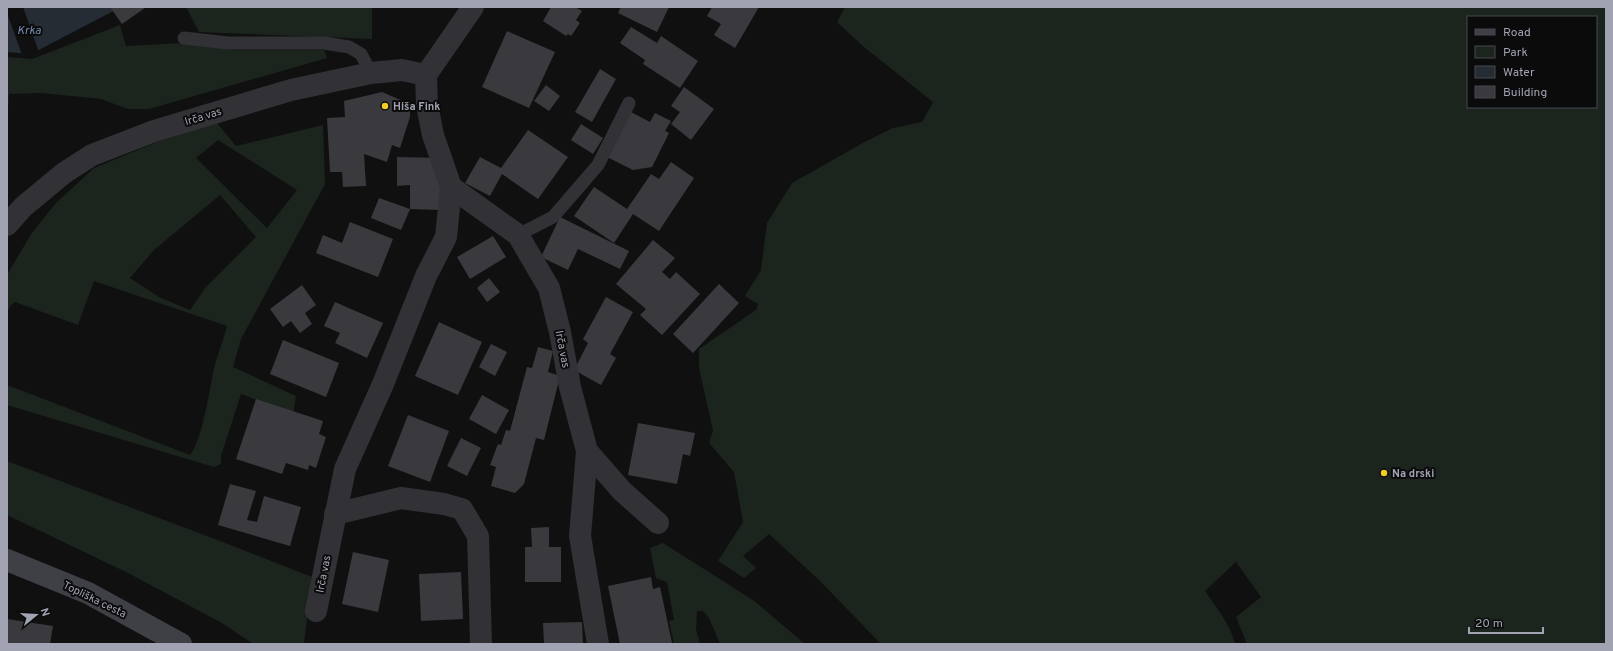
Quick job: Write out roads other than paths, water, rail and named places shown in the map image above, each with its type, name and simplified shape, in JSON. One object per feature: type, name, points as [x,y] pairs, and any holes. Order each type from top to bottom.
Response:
[{"type":"main road","name":"Topliška cesta","points":[[7,560],[88,594],[181,644]]},
{"type":"street","points":[[426,75],[472,7]]},
{"type":"street","name":"Irča vas","points":[[8,223],[23,207],[64,173],[92,156],[154,131],[291,90],[371,73],[402,70],[426,75],[427,105],[433,135],[452,187],[446,237],[426,276],[383,384],[345,469],[316,611]]},
{"type":"street","name":"Irča vas","points":[[452,187],[518,235],[549,288],[560,332],[570,387],[587,451],[622,491],[658,523]]},
{"type":"street","points":[[587,451],[580,536],[598,644]]},
{"type":"street","points":[[335,514],[401,498],[444,504],[462,509],[478,536],[481,644]]},
{"type":"lane","points":[[184,38],[228,43],[324,43],[349,47],[361,54],[371,73]]},
{"type":"lane","points":[[518,235],[553,217],[598,165],[629,103]]},
{"type":"water","name":"Krka","points":[[7,7],[121,7],[31,54],[7,52]]},
{"type":"place","name":"Hiša Fink","points":[[385,106]]},
{"type":"place","name":"Na drski","points":[[1384,473]]}]
